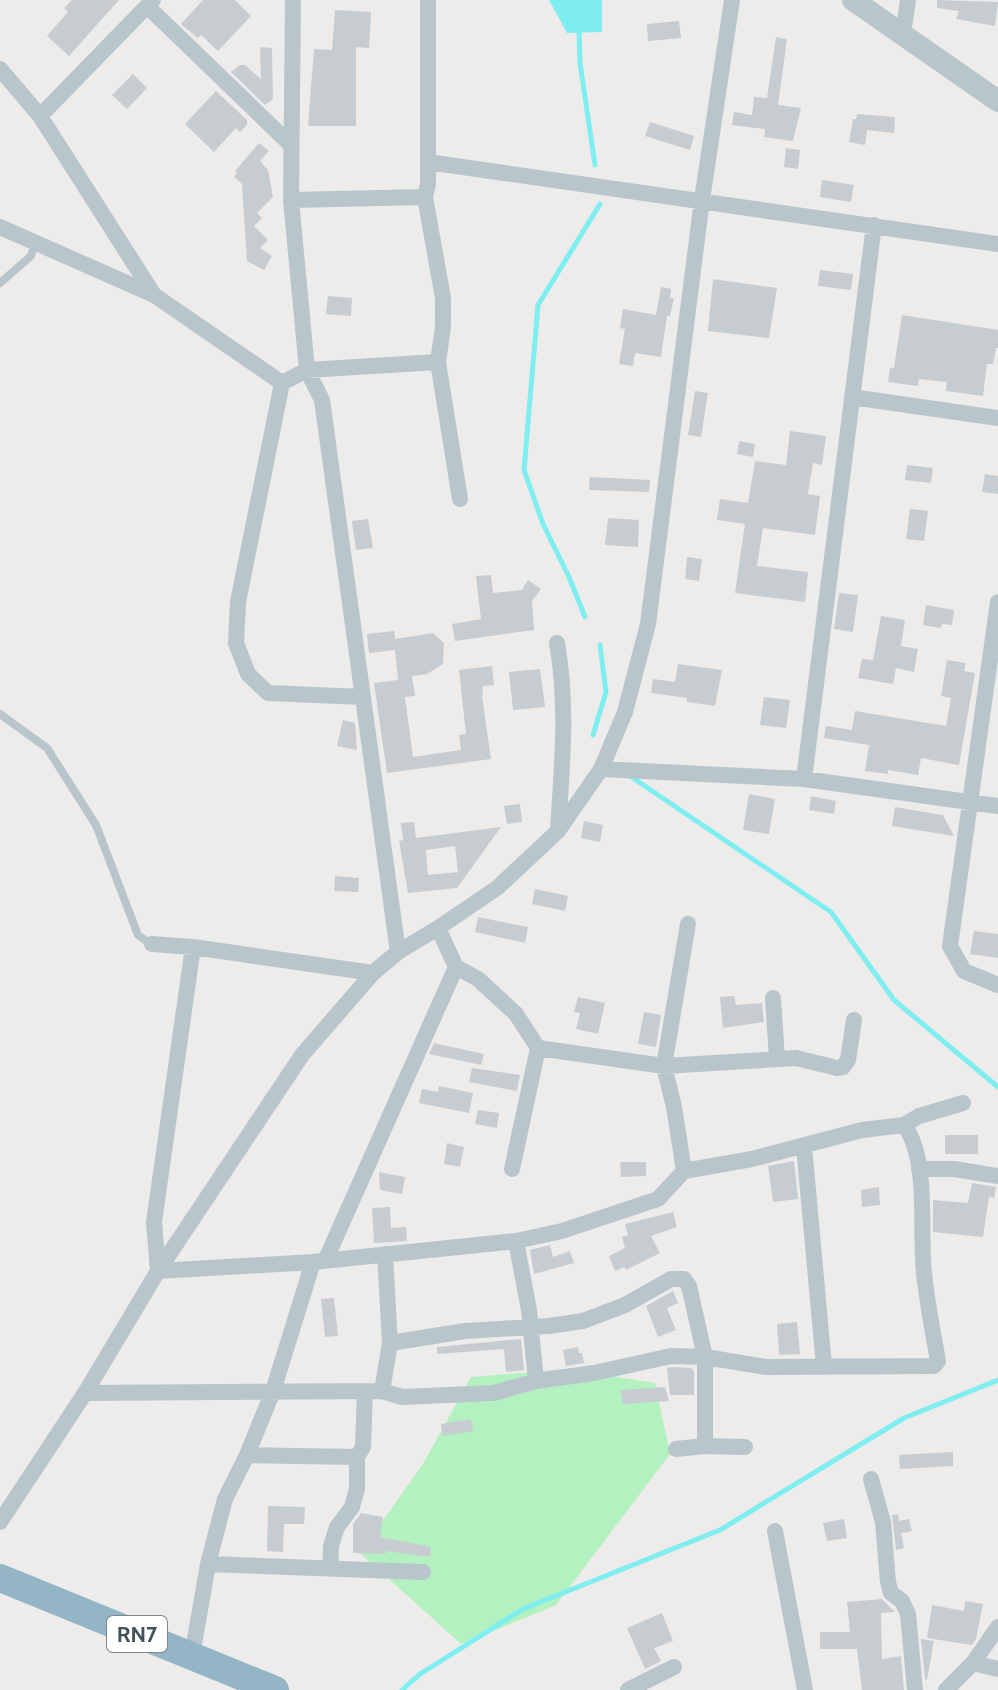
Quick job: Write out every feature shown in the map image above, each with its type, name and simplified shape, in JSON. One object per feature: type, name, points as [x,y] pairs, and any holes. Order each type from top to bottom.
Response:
[{"type":"highway","name":"RN7","points":[[0,1578],[275,1690]]},
{"type":"street","points":[[293,0],[291,200],[307,370],[322,400],[398,952]]},
{"type":"street","points":[[428,0],[428,162],[425,197],[443,298],[438,362],[460,499]]},
{"type":"street","points":[[0,1522],[85,1393],[158,1271],[302,1055],[373,973],[398,952],[497,888],[558,831],[601,769],[625,712],[648,624],[702,200],[732,0]]},
{"type":"street","points":[[853,0],[998,101]]},
{"type":"street","points":[[903,34],[908,0]]},
{"type":"street","points":[[40,116],[150,3],[291,145]]},
{"type":"street","points":[[0,69],[40,116],[154,295]]},
{"type":"street","points":[[428,162],[998,244]]},
{"type":"street","points":[[291,200],[425,197]]},
{"type":"street","points":[[804,779],[874,225]]},
{"type":"street","points":[[0,227],[154,295],[282,383]]},
{"type":"street","points":[[282,383],[307,370],[438,362]]},
{"type":"street","points":[[282,383],[238,602],[236,643],[248,674],[268,693],[363,697]]},
{"type":"street","points":[[852,397],[998,418]]},
{"type":"street","points":[[998,602],[950,946],[964,971],[998,985]]},
{"type":"street","points":[[557,643],[562,672],[564,747],[558,831]]},
{"type":"street","points":[[601,769],[804,779],[998,806]]},
{"type":"street","points":[[684,1171],[664,1066],[688,924]]},
{"type":"street","points":[[438,928],[456,967],[478,979],[516,1014],[538,1048],[512,1169]]},
{"type":"street","points":[[152,944],[373,973]]},
{"type":"street","points":[[158,1271],[154,1222],[193,947]]},
{"type":"street","points":[[192,1656],[208,1564],[225,1499],[273,1391],[320,1260],[456,967]]},
{"type":"street","points":[[773,998],[777,1059]]},
{"type":"street","points":[[538,1048],[664,1066],[796,1058],[837,1068],[843,1067],[848,1060],[854,1020]]},
{"type":"street","points":[[158,1271],[320,1260],[516,1241],[562,1231],[658,1199],[684,1171],[804,1146],[862,1130],[904,1125],[919,1116],[963,1103]]},
{"type":"street","points":[[85,1393],[373,1391],[402,1397],[494,1393],[536,1381],[594,1373],[671,1356],[705,1357],[766,1367],[934,1366],[938,1361],[924,1273],[919,1169],[909,1132],[904,1125]]},
{"type":"street","points":[[804,1146],[824,1366]]},
{"type":"street","points":[[919,1169],[954,1169],[998,1176]]},
{"type":"street","points":[[516,1241],[523,1267],[536,1381]]},
{"type":"street","points":[[330,1568],[331,1546],[337,1527],[352,1507],[357,1489],[357,1457],[363,1447],[373,1391],[390,1343],[385,1254]]},
{"type":"street","points":[[390,1343],[465,1331],[583,1321],[625,1305],[671,1279],[684,1279],[697,1313],[705,1357],[705,1446]]},
{"type":"street","points":[[676,1449],[745,1447]]},
{"type":"street","points":[[247,1455],[357,1457]]},
{"type":"street","points":[[871,1479],[883,1522],[891,1593],[902,1601],[908,1614],[915,1690]]},
{"type":"street","points":[[775,1531],[805,1690]]},
{"type":"street","points":[[208,1564],[423,1572]]},
{"type":"street","points":[[946,1690],[973,1663],[998,1627]]},
{"type":"street","points":[[973,1663],[998,1669]]},
{"type":"street","points":[[628,1690],[674,1667]]},
{"type":"lane","points":[[0,283],[31,256],[35,244]]},
{"type":"lane","points":[[0,714],[47,748],[96,825],[138,935],[152,944]]},
{"type":"green space","points":[[566,1369],[655,1383],[670,1454],[556,1605],[461,1644],[360,1553],[423,1464],[471,1377]]},
{"type":"water","points":[[549,0],[602,0],[602,32],[567,33]]},
{"type":"building","points":[[72,0],[119,0],[69,56],[47,36],[68,12],[64,8]]},
{"type":"building","points":[[203,0],[235,0],[251,16],[218,51],[201,35],[198,38],[181,24]]},
{"type":"building","points":[[937,0],[998,2],[995,26],[956,19],[959,11],[937,8]]},
{"type":"building","points":[[335,10],[371,12],[369,48],[356,47],[356,126],[308,126],[314,49],[332,50]]},
{"type":"building","points":[[679,21],[681,38],[648,41],[647,24]]},
{"type":"building","points":[[776,37],[787,39],[778,105],[801,108],[793,141],[764,137],[765,129],[732,125],[734,112],[752,115],[754,97],[767,98]]},
{"type":"building","points":[[260,47],[272,48],[273,99],[265,105],[231,72],[245,65],[261,79]]},
{"type":"building","points":[[133,74],[147,88],[127,109],[112,95]]},
{"type":"building","points":[[216,91],[247,120],[247,125],[240,132],[236,128],[214,152],[185,124]]},
{"type":"building","points":[[857,114],[895,117],[894,133],[867,130],[865,145],[849,142],[853,119]]},
{"type":"building","points":[[650,122],[694,136],[690,150],[645,136]]},
{"type":"building","points":[[259,143],[269,151],[260,161],[268,170],[273,197],[257,213],[262,218],[254,226],[268,240],[260,248],[272,256],[264,270],[247,261],[242,184],[234,177],[235,171]]},
{"type":"building","points":[[786,148],[800,150],[798,169],[784,167]]},
{"type":"building","points":[[822,180],[854,185],[851,202],[820,197]]},
{"type":"building","points":[[820,270],[853,274],[851,290],[818,286]]},
{"type":"building","points":[[713,279],[777,288],[769,338],[708,331]]},
{"type":"building","points":[[661,287],[671,289],[670,298],[674,298],[670,316],[667,316],[661,357],[635,353],[633,366],[619,364],[625,329],[620,328],[623,309],[656,315]]},
{"type":"building","points":[[328,296],[352,298],[351,316],[326,314]]},
{"type":"building","points":[[902,315],[998,330],[998,348],[993,364],[987,364],[983,396],[946,391],[947,382],[919,379],[918,386],[888,382],[890,368],[894,368]]},
{"type":"building","points":[[695,391],[708,393],[701,437],[688,435]]},
{"type":"building","points":[[790,431],[826,436],[822,465],[813,463],[808,494],[820,496],[815,535],[763,528],[757,566],[808,572],[805,602],[735,593],[745,524],[717,520],[720,499],[748,503],[755,461],[786,465]]},
{"type":"building","points":[[739,441],[755,444],[753,457],[737,454]]},
{"type":"building","points":[[907,465],[933,468],[931,483],[905,480]]},
{"type":"building","points":[[985,474],[998,476],[998,494],[982,492]]},
{"type":"building","points":[[590,477],[650,480],[649,492],[589,490]]},
{"type":"building","points":[[910,509],[928,511],[924,541],[906,539]]},
{"type":"building","points":[[608,518],[639,520],[638,547],[605,545]]},
{"type":"building","points":[[368,519],[373,548],[356,550],[352,521]]},
{"type":"building","points":[[687,557],[702,559],[699,581],[685,579]]},
{"type":"building","points":[[491,575],[493,593],[522,590],[528,580],[541,589],[532,601],[534,630],[455,641],[452,624],[481,619],[476,576]]},
{"type":"building","points":[[839,593],[858,595],[853,632],[834,629]]},
{"type":"building","points":[[926,605],[954,610],[952,625],[942,624],[941,628],[923,625]]},
{"type":"building","points":[[881,616],[905,620],[901,646],[918,649],[914,672],[896,668],[893,684],[858,678],[862,659],[873,660]]},
{"type":"building","points":[[394,631],[395,639],[433,633],[444,643],[443,664],[427,674],[412,676],[415,696],[405,697],[413,757],[461,750],[459,735],[466,734],[459,670],[492,666],[494,685],[483,686],[482,697],[491,759],[387,773],[374,683],[398,680],[395,650],[369,653],[367,634]]},
{"type":"building","points":[[947,660],[966,663],[964,671],[975,673],[959,765],[921,758],[918,775],[888,770],[888,774],[865,771],[869,745],[824,738],[826,726],[852,730],[855,711],[946,726],[951,698],[941,696]]},
{"type":"building","points":[[678,664],[722,670],[715,706],[651,693],[653,679],[675,682]]},
{"type":"building","points":[[540,669],[545,707],[513,710],[509,672]]},
{"type":"building","points":[[764,697],[790,700],[786,728],[760,725]]},
{"type":"building","points":[[343,720],[355,723],[357,750],[337,746]]},
{"type":"building","points":[[749,794],[775,799],[769,834],[743,830]]},
{"type":"building","points":[[811,796],[836,801],[834,814],[809,810]]},
{"type":"building","points":[[520,804],[522,822],[507,824],[504,806]]},
{"type":"building","points":[[895,807],[943,815],[954,836],[892,826]]},
{"type":"building","points":[[584,821],[603,825],[600,842],[581,838]]},
{"type":"building","points":[[414,822],[416,838],[501,827],[457,888],[408,893],[399,841],[403,840],[401,823]],"holes":[[[455,846],[458,872],[428,875],[426,850]]]},
{"type":"building","points":[[335,876],[359,878],[358,892],[334,891]]},
{"type":"building","points":[[535,889],[568,896],[565,911],[532,904]]},
{"type":"building","points":[[478,917],[528,927],[525,943],[475,932]]},
{"type":"building","points":[[974,931],[998,934],[998,958],[970,954]]},
{"type":"building","points":[[734,996],[736,1005],[762,1003],[764,1022],[723,1028],[720,997]]},
{"type":"building","points":[[578,997],[605,1003],[598,1034],[576,1029],[580,1013],[574,1012]]},
{"type":"building","points":[[644,1012],[661,1015],[656,1047],[638,1044]]},
{"type":"building","points":[[434,1043],[484,1054],[481,1065],[429,1054]]},
{"type":"building","points":[[472,1068],[520,1075],[517,1091],[469,1082]]},
{"type":"building","points":[[439,1086],[473,1093],[469,1113],[419,1103],[422,1089],[438,1092]]},
{"type":"building","points":[[478,1110],[499,1113],[497,1128],[475,1124]]},
{"type":"building","points":[[945,1135],[978,1135],[978,1154],[945,1154]]},
{"type":"building","points":[[447,1143],[464,1147],[460,1167],[444,1164]]},
{"type":"building","points":[[794,1161],[798,1199],[773,1202],[768,1166]]},
{"type":"building","points":[[620,1162],[646,1162],[646,1176],[621,1177]]},
{"type":"building","points":[[379,1172],[405,1177],[402,1194],[380,1190]]},
{"type":"building","points":[[972,1183],[996,1187],[994,1198],[989,1197],[983,1237],[933,1232],[933,1200],[968,1203]]},
{"type":"building","points":[[879,1187],[880,1205],[862,1207],[861,1190]]},
{"type":"building","points":[[390,1207],[391,1228],[406,1227],[407,1241],[374,1243],[372,1208]]},
{"type":"building","points":[[673,1212],[677,1227],[651,1236],[660,1253],[626,1270],[624,1267],[615,1271],[609,1256],[625,1248],[622,1237],[628,1235],[625,1224]]},
{"type":"building","points":[[550,1245],[553,1257],[570,1251],[574,1263],[534,1274],[530,1250]]},
{"type":"building","points":[[673,1291],[678,1303],[667,1308],[676,1330],[658,1337],[646,1306]]},
{"type":"building","points":[[334,1298],[338,1336],[325,1337],[321,1299]]},
{"type":"building","points":[[797,1322],[800,1354],[779,1355],[777,1324]]},
{"type":"building","points":[[521,1339],[524,1370],[506,1372],[504,1349],[437,1354],[437,1347]]},
{"type":"building","points":[[578,1347],[584,1363],[566,1366],[563,1350]]},
{"type":"building","points":[[667,1368],[691,1368],[694,1371],[694,1395],[670,1395]]},
{"type":"building","points":[[665,1387],[669,1401],[623,1404],[620,1390]]},
{"type":"building","points":[[471,1419],[473,1431],[443,1436],[441,1424]]},
{"type":"building","points":[[953,1452],[953,1466],[900,1469],[899,1455]]},
{"type":"building","points":[[268,1506],[305,1507],[304,1524],[284,1524],[283,1552],[267,1551]]},
{"type":"building","points":[[361,1513],[383,1517],[380,1537],[431,1547],[430,1557],[386,1551],[385,1554],[353,1553],[353,1524]]},
{"type":"building","points":[[898,1514],[899,1521],[909,1519],[912,1531],[901,1533],[904,1548],[896,1550],[892,1515]]},
{"type":"building","points":[[844,1519],[847,1538],[827,1541],[823,1523]]},
{"type":"building","points":[[882,1599],[895,1612],[881,1613],[882,1659],[901,1656],[904,1690],[862,1690],[857,1649],[820,1649],[820,1632],[850,1632],[847,1602]]},
{"type":"building","points":[[965,1601],[983,1604],[972,1645],[927,1638],[932,1605],[964,1611]]},
{"type":"building","points":[[662,1613],[673,1641],[654,1648],[661,1661],[645,1669],[627,1628]]},
{"type":"building","points":[[921,1639],[934,1641],[927,1680],[925,1679]]},
{"type":"waterway","points":[[579,29],[580,63],[595,165]]},
{"type":"waterway","points":[[585,617],[543,524],[524,470],[538,305],[600,204]]},
{"type":"waterway","points":[[593,735],[606,692],[600,645]]},
{"type":"waterway","points":[[630,776],[831,912],[894,1000],[998,1087]]},
{"type":"waterway","points":[[402,1690],[420,1674],[523,1609],[720,1530],[904,1418],[998,1380]]}]
